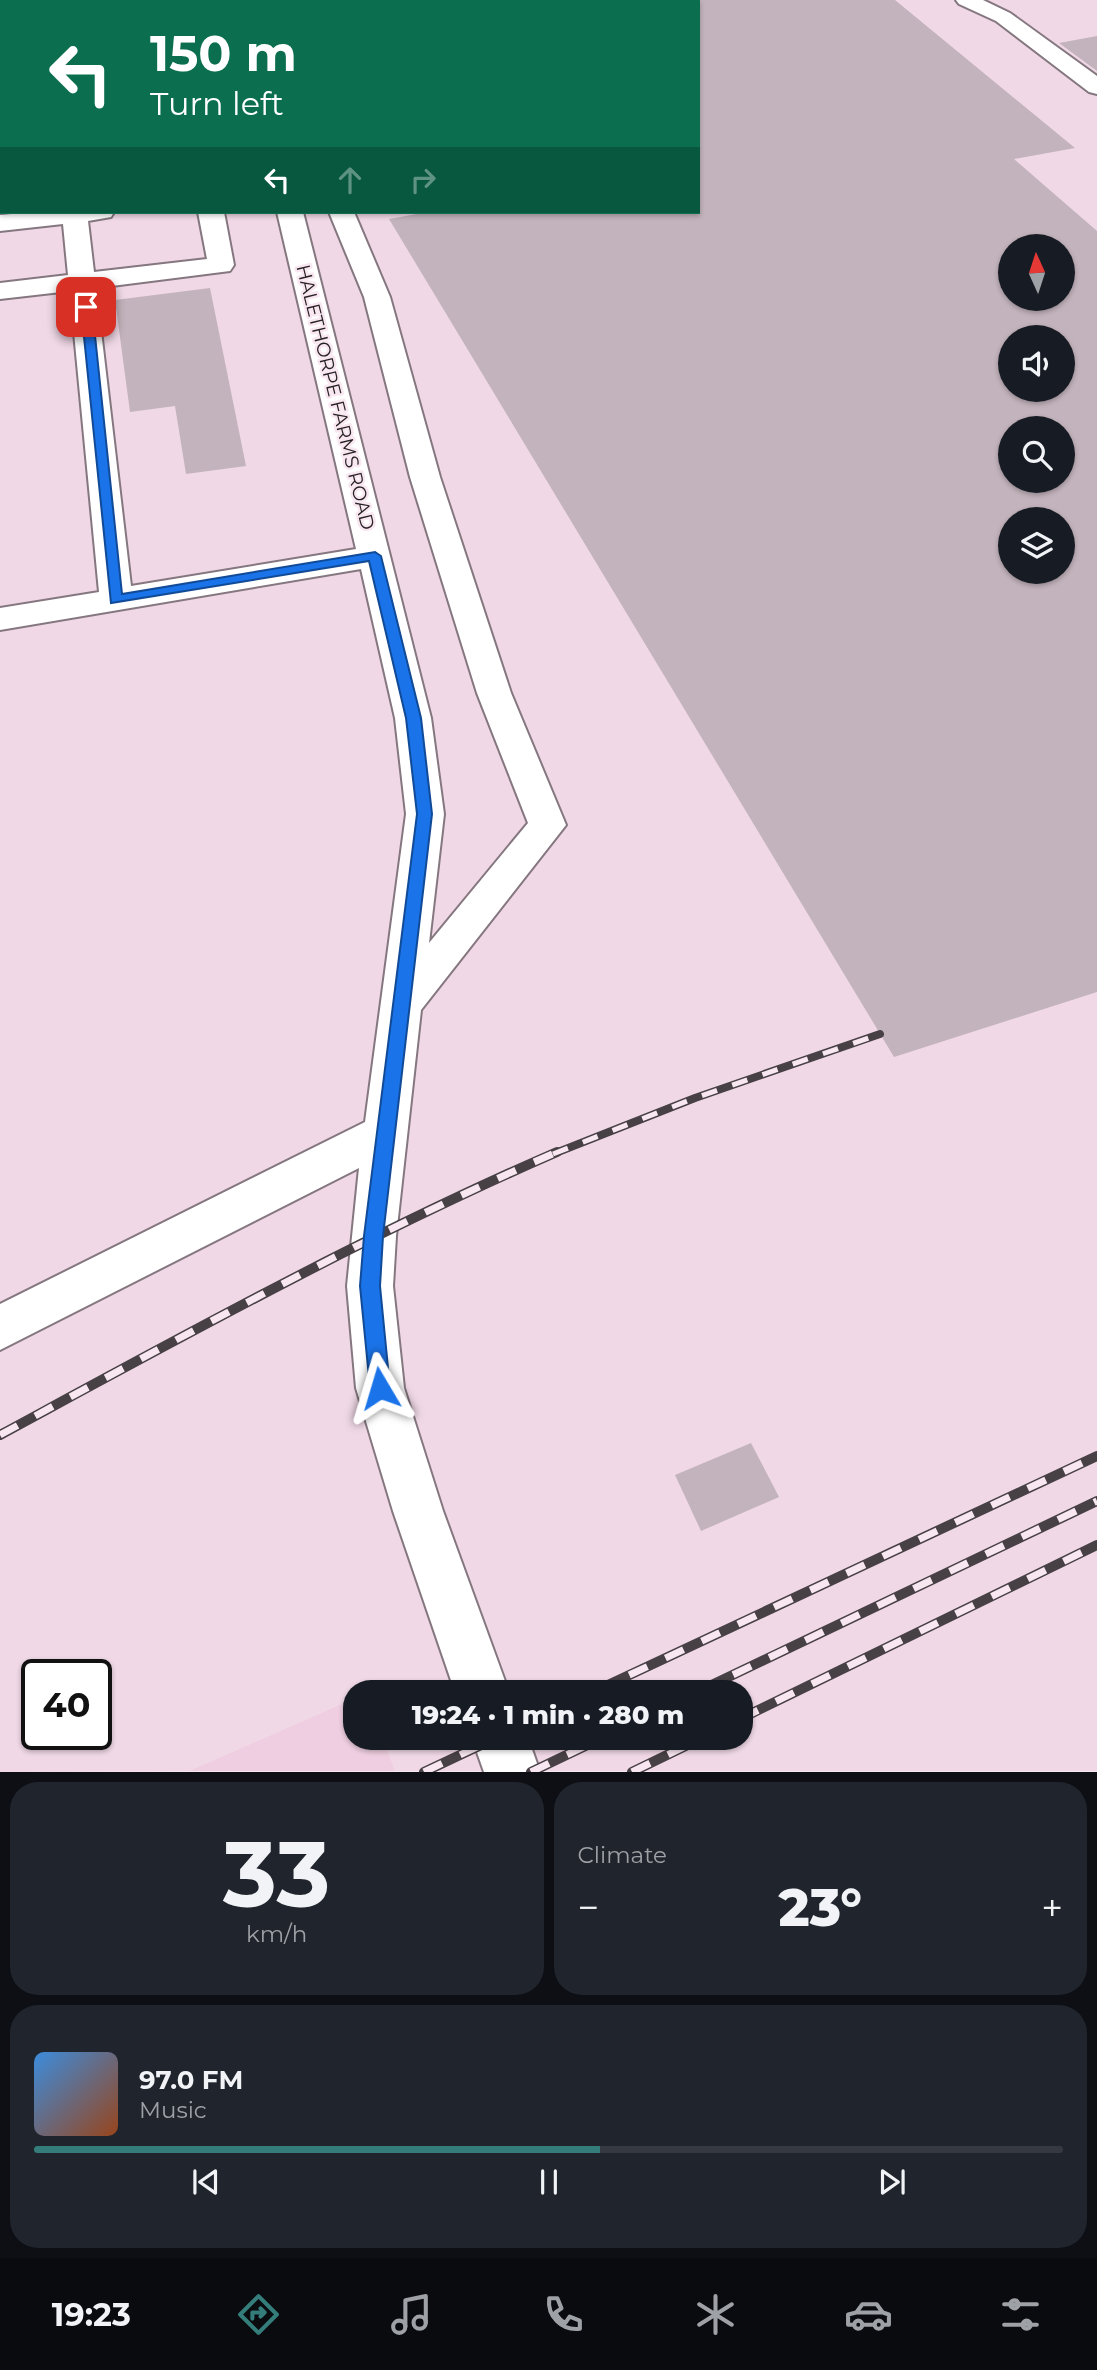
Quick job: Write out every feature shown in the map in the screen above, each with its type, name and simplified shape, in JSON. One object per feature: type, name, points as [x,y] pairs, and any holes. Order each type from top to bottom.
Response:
[{"type":"street","points":[[965,0],[1003,16],[1097,87]]},
{"type":"street","points":[[0,223],[79,214]]},
{"type":"street","points":[[88,214],[83,281],[116,600]]},
{"type":"street","points":[[0,290],[221,265],[211,214]]},
{"type":"street","name":"HALETHORPE FARMS ROAD","points":[[297,214],[413,718],[425,814],[415,911],[384,1134],[370,1286],[380,1388],[418,1511],[478,1680]]},
{"type":"street","points":[[343,214],[377,297],[425,477],[494,693],[547,825],[537,841],[401,1006]]},
{"type":"street","points":[[0,619],[375,556]]},
{"type":"street","points":[[0,1328],[384,1134]]},
{"type":"street","points":[[504,1750],[512,1772]]},
{"type":"shaded area","points":[[700,0],[1097,0],[1097,1771],[395,1771],[387,1750],[753,1750],[753,1680],[343,1680],[343,1703],[189,1771],[0,1772],[0,214],[700,214]]},
{"type":"shaded area","points":[[343,1703],[343,1750],[387,1750],[395,1771],[189,1771]]},
{"type":"building","points":[[700,0],[895,0],[1075,148],[1014,159],[1097,231],[1097,992],[894,1057],[389,219],[417,214],[700,214]]},
{"type":"building","points":[[1097,36],[1097,71],[1059,43]]},
{"type":"building","points":[[210,288],[246,466],[186,474],[175,406],[130,412],[115,300]]},
{"type":"building","points":[[751,1443],[779,1497],[701,1531],[675,1475]]},
{"type":"railway","points":[[553,1154],[695,1098],[880,1034]]},
{"type":"railway","points":[[0,1435],[345,1252],[557,1152]]},
{"type":"railway","points":[[619,1680],[1097,1456]]},
{"type":"railway","points":[[722,1680],[1097,1501]]},
{"type":"railway","points":[[753,1713],[1097,1545]]},
{"type":"railway","points":[[424,1772],[471,1750]]},
{"type":"railway","points":[[531,1772],[577,1750]]},
{"type":"railway","points":[[632,1772],[677,1750]]},
{"type":"route","points":[[86,307],[116,600],[375,556],[413,718],[425,814],[373,1236],[370,1286],[380,1388]]}]
